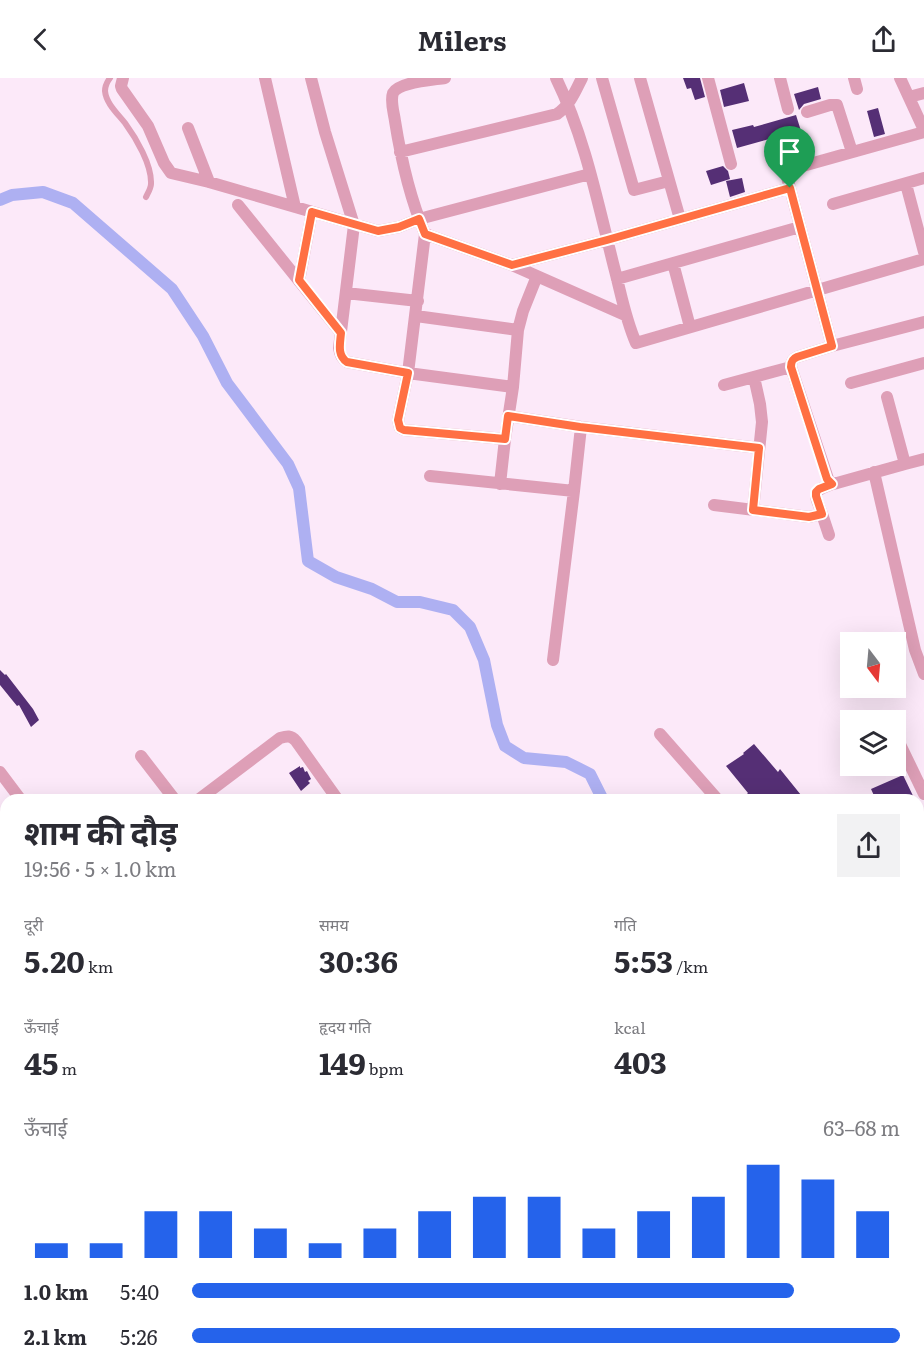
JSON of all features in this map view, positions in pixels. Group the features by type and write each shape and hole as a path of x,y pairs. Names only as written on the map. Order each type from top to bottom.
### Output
{"street":[{"path":"123,78 122,89 148,126 171,172 378,231 590,174"},
{"path":"265,78 295,207"},
{"path":"311,78 354,225 340,355 347,362 513,387"},
{"path":"446,78 407,84 393,93 392,101 400,152 425,234 408,373 398,420 400,428 404,430 505,439"},
{"path":"556,78 569,104 590,174 625,315 636,342 924,259"},
{"path":"400,152 557,114 569,104 582,78"},
{"path":"602,78 634,190 669,181"},
{"path":"640,78 680,219"},
{"path":"708,78 731,164"},
{"path":"780,78 788,109"},
{"path":"832,346 790,188 788,172 924,131 900,78"},
{"path":"909,97 924,93"},
{"path":"807,112 837,105 852,152"},
{"path":"188,128 209,182"},
{"path":"833,204 924,178"},
{"path":"906,184 924,252"},
{"path":"512,265 790,188"},
{"path":"238,205 341,333"},
{"path":"299,280 312,212"},
{"path":"617,279 800,227"},
{"path":"425,234 512,265 625,315"},
{"path":"673,262 690,327"},
{"path":"500,484 518,330 537,276"},
{"path":"346,293 418,301"},
{"path":"416,316 518,330"},
{"path":"832,484 827,479 791,367 793,359 832,346 924,322"},
{"path":"851,382 924,363"},
{"path":"724,385 791,367"},
{"path":"753,510 761,416 754,377"},
{"path":"887,397 905,464"},
{"path":"508,416 580,427 759,448"},
{"path":"553,660 580,427"},
{"path":"829,535 816,496 819,489 924,459"},
{"path":"874,472 924,674"},
{"path":"430,476 574,492"},
{"path":"714,505 809,517 822,514"},
{"path":"660,734 713,794"},
{"path":"206,794 280,738 287,736 296,741 334,794"},
{"path":"141,756 170,794"},
{"path":"906,757 924,794"},
{"path":"0,772 16,794"}],"lane":[{"path":"110,78 105,87 105,94 138,144 149,172 151,183 146,197"}],"building":[{"path":"683,78 700,78 705,97 695,100 691,88 687,89"},
{"path":"744,83 749,101 724,107 720,90"},
{"path":"818,87 821,99 804,104 799,110 794,94"},
{"path":"878,108 885,134 874,137 867,111"},
{"path":"796,115 806,147 778,155 773,138 737,148 732,130 753,125 754,127"},
{"path":"723,166 728,171 730,179 711,185 706,171"},
{"path":"742,178 745,192 730,197 726,181"},
{"path":"0,670 6,674 39,720 31,727 19,705 17,706 0,685"},
{"path":"754,744 778,772 780,769 800,794 747,794 726,766"},
{"path":"300,766 305,772 307,771 311,779 301,791 289,773"},
{"path":"903,776 912,794 873,794 871,789"}],"waterway":[{"path":"0,200 12,195 43,192 73,203 172,289 203,336 227,383 288,464 299,488 308,561 336,577 372,589 397,602 420,602 453,610 470,627 484,660 497,725 505,746 524,758 566,762 590,774 600,794"}],"route":[{"path":"790,188 832,346 797,357 791,363 827,479 832,484 816,492 822,514 816,516 753,510 759,448 580,427 508,416 505,439 404,430 400,428 398,420 408,373 347,362 343,359 339,348 341,333 299,280 312,212 378,231 390,230 419,219 425,234 512,265 790,188"}]}
